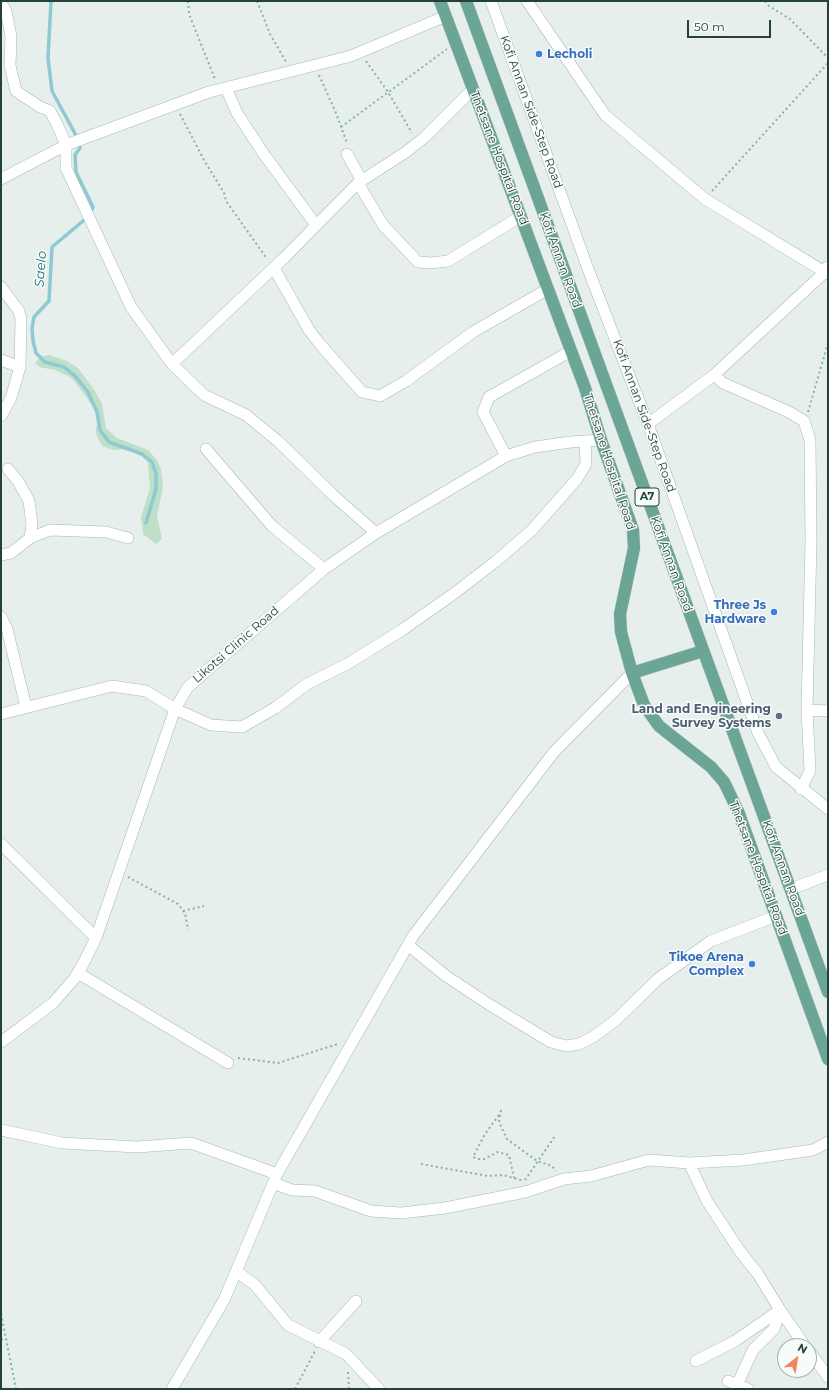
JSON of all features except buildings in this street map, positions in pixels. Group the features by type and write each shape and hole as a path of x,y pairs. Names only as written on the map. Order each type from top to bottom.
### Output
{"main road":[{"name":"Thetsane Hospital Road","path":"440,1 571,350 633,530 634,548 620,614 622,632 632,672 644,705 659,726 711,767 724,782 738,811 828,1059"},
{"name":"Kofi Annan Road","path":"466,1 828,992"},
{"path":"632,672 703,651"}],"street":[{"name":"Kofi Annan Side-Step Road","path":"491,1 588,269 648,424 758,733 776,767 801,789 828,808"},
{"path":"527,1 605,115 705,199 827,270 714,375 648,424"},
{"path":"1,2 6,11 11,36 10,66 16,91 40,107 50,111 57,124 66,146 66,168 131,307 172,364 204,395 246,415 279,442 333,495 376,533"},
{"path":"1,179 66,146 176,105 223,89 292,72 360,52 446,16"},
{"path":"223,89 237,114 263,153 316,225"},
{"path":"172,364 274,268 360,182 418,143 473,89"},
{"path":"347,154 360,182 384,225 418,262 432,263 448,261 521,216"},
{"path":"274,268 318,343 362,392 380,396 406,381 473,332 548,289"},
{"path":"1,287 19,310 20,319 20,368 11,398 1,416"},
{"path":"506,456 483,412 489,396 571,350"},
{"path":"1,360 20,368"},
{"path":"714,375 723,383 789,412 804,421 810,440 811,541 807,710 810,772 801,789"},
{"name":"Likotsi Clinic Road","path":"1,1042 53,1003 78,973 96,938 175,709 188,687 324,569 376,533 506,456 535,447 601,440"},
{"path":"1,714 112,686 146,691 175,709 211,725 242,727 275,708 307,684 349,663 402,630 471,581 532,530 577,479 586,464 585,441"},
{"path":"206,449 272,526 324,569"},
{"path":"8,469 18,481 28,501 32,525 30,538"},
{"path":"1,555 11,552 30,538 50,530 106,532 128,538"},
{"path":"1,617 7,629 26,707"},
{"path":"172,1389 224,1300 275,1178 408,944 554,752 632,672"},
{"path":"807,710 828,711"},
{"path":"1,844 96,938"},
{"path":"791,889 828,875"},
{"path":"408,944 446,976 490,1005 551,1042 566,1046 579,1044 593,1037 616,1020 658,980 711,941 776,916"},
{"path":"78,973 228,1063"},
{"path":"1,1130 62,1143 137,1147 192,1143 275,1178 292,1190 315,1191 371,1212 401,1213 445,1208 525,1192 564,1180 591,1176 649,1160 689,1163 773,1157 813,1150 828,1142"},
{"path":"689,1163 707,1201 739,1250 758,1274 799,1338"},
{"path":"236,1271 255,1285 288,1324 319,1342 346,1354 379,1389"},
{"path":"319,1342 356,1301"},
{"path":"696,1361 735,1341 780,1310"},
{"path":"748,1389 732,1383 753,1350 774,1329 780,1310"},
{"path":"817,1362 828,1377"}],"path":[{"path":"188,1 189,14 223,89"},
{"path":"257,1 270,34 292,72"},
{"path":"765,1 769,6 790,19 828,58"},
{"path":"341,127 439,54 456,44"},
{"path":"360,52 388,92 418,143"},
{"path":"705,199 828,63"},
{"path":"314,66 349,148 347,154"},
{"path":"176,105 204,160 224,192 226,201 274,268"},
{"path":"804,421 811,406 828,343"},
{"path":"118,872 178,904 183,911 188,930"},
{"path":"183,911 204,906"},
{"path":"228,1063 230,1057 278,1063 342,1043 351,1044"},
{"path":"501,1110 485,1134 473,1157 478,1160 484,1159 498,1152 509,1155 514,1178"},
{"path":"499,1115 499,1122 507,1139 538,1161 552,1166 564,1180"},
{"path":"524,1181 555,1136"},
{"path":"421,1164 488,1176 503,1175 524,1181 535,1188"},
{"path":"1,1314 16,1389"},
{"path":"1,1339 6,1340"},
{"path":"295,1389 319,1342"}],"green space":[{"path":"48,355 65,360 78,368 95,391 102,404 106,428 117,438 148,450 157,460 161,469 163,487 157,516 162,539 156,544 143,534 141,517 150,488 148,463 139,453 126,449 114,450 102,446 96,434 98,420 96,411 76,383 70,377 55,370 39,367 35,363 40,357"}],"waterway":[{"name":"Saelo","path":"51,1 48,58 52,91 79,141 80,148 75,155 76,172 93,207 89,216 52,247 49,301 34,317 32,328 33,341 36,353 45,362 64,367 75,376 88,392 97,412 100,430 109,442 142,454 152,462 156,474 156,489 146,523"}],"place":[{"name":"Lecholi","path":"539,54"},
{"name":"Three Js Hardware","path":"774,612"},
{"name":"Land and Engineering Survey Systems","path":"779,716"},
{"name":"Tikoe Arena Complex","path":"752,964"}]}
